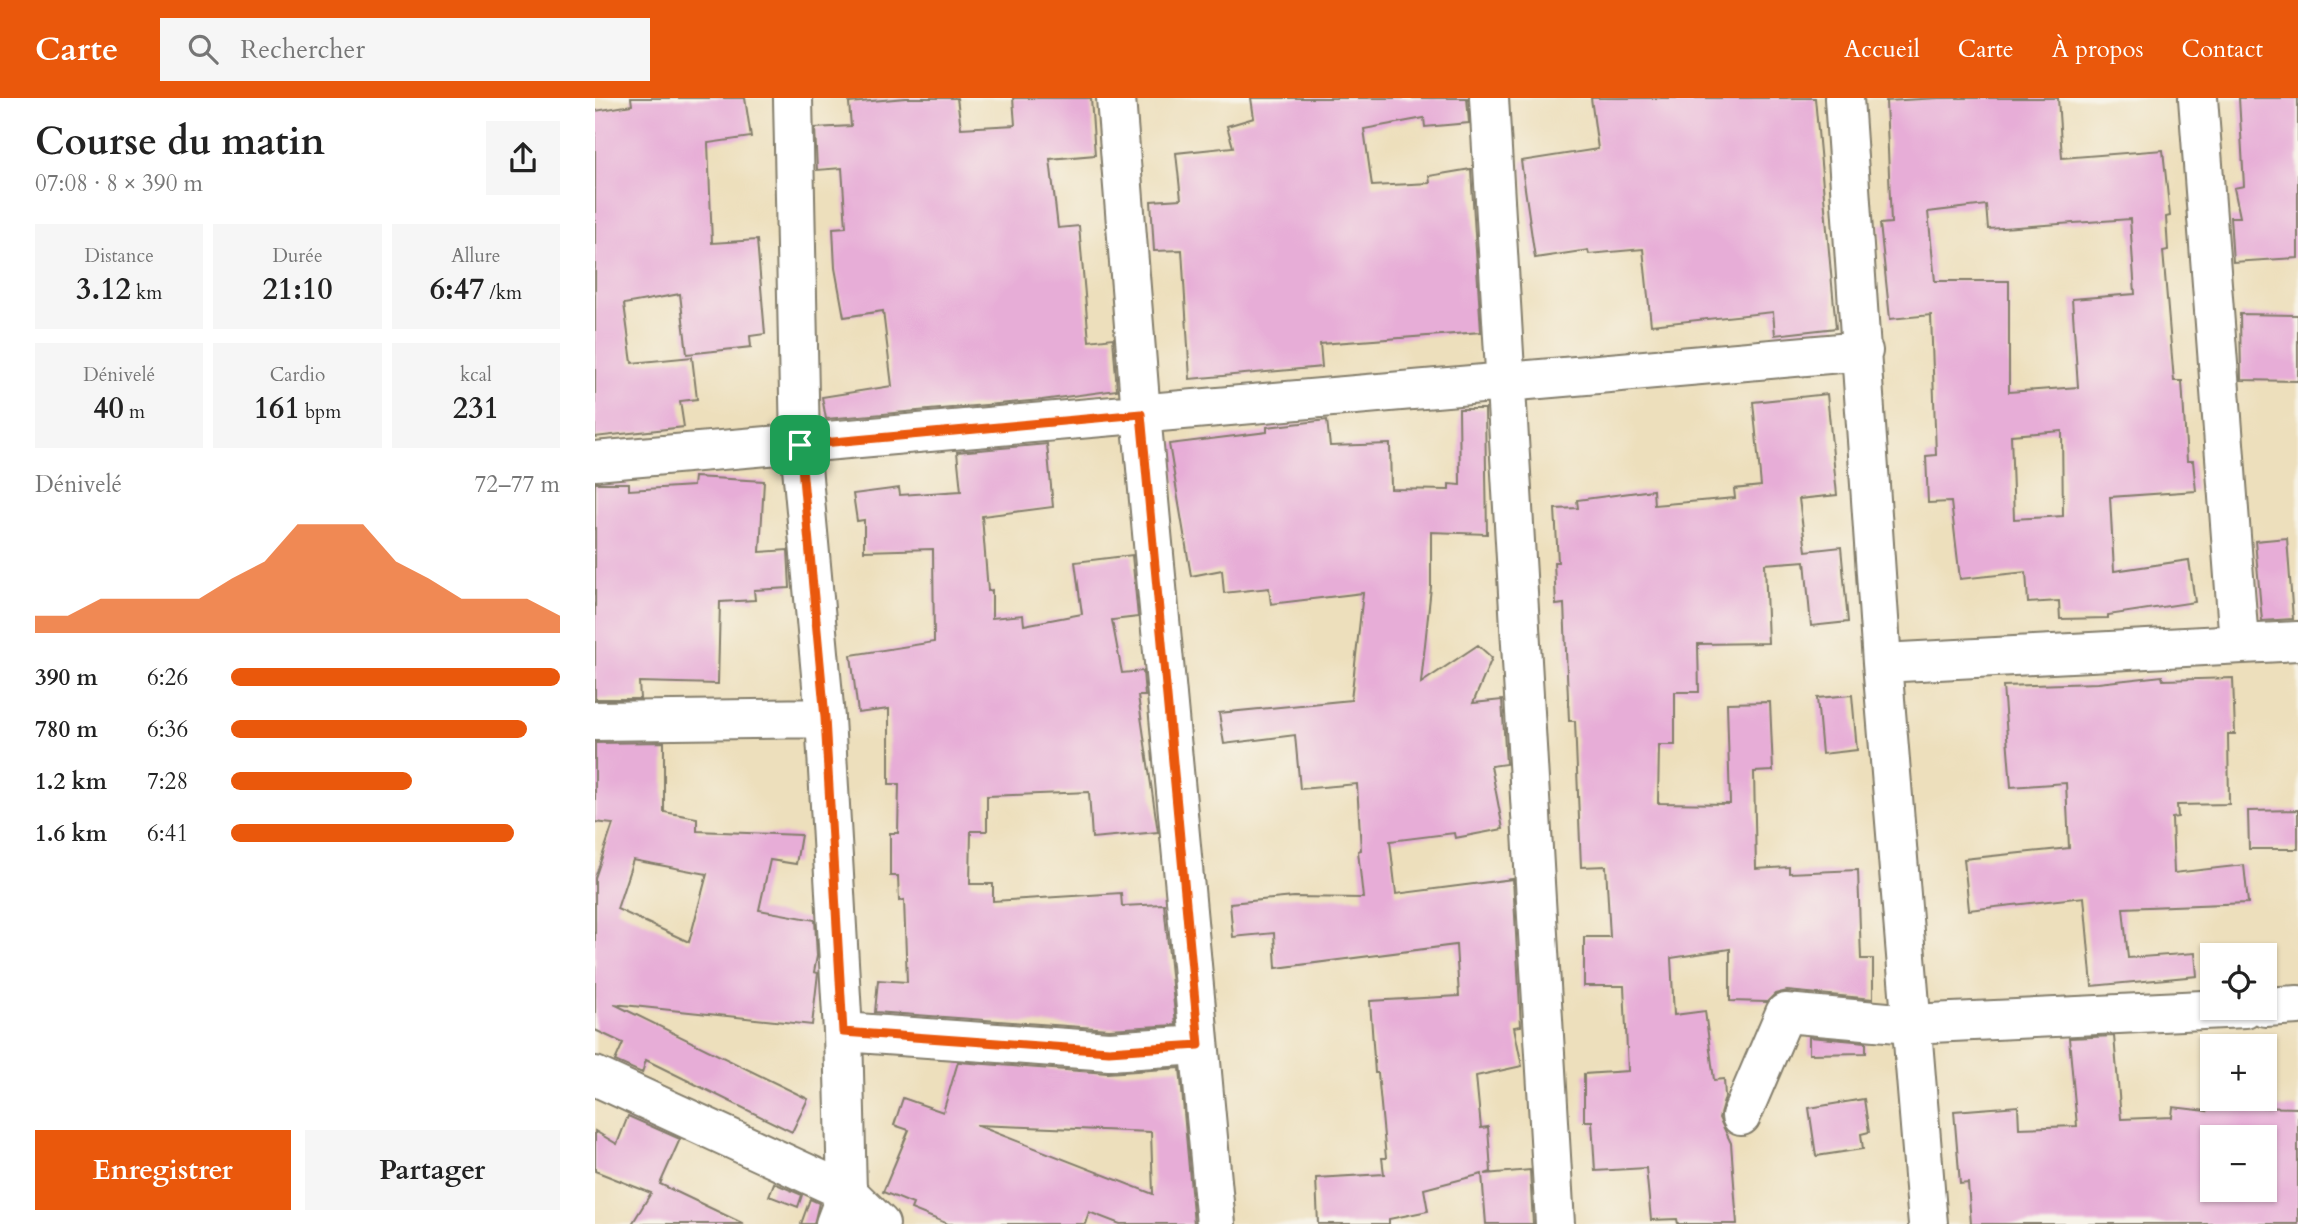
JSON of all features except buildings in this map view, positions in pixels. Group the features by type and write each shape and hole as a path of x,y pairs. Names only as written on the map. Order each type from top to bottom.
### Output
{"street":[{"path":"793,98 800,445 825,718 843,1032 841,1208"},
{"path":"1116,98 1141,414 1216,1224"},
{"path":"1489,98 1555,1224"},
{"path":"1844,98 1882,663 1928,1224"},
{"path":"2198,98 2239,643"},
{"path":"595,461 1863,351"},
{"path":"1882,663 2298,641"},
{"path":"595,721 825,718"},
{"path":"2277,1006 2298,1005"},
{"path":"1741,1116 1785,1013 1910,1024 2200,1010"},
{"path":"843,1032 1109,1051 1199,1045"},
{"path":"595,1076 841,1208 880,1224"}],"route":[{"path":"1141,414 1199,1045 1109,1051 843,1032 825,718 800,445 1141,414"}]}
